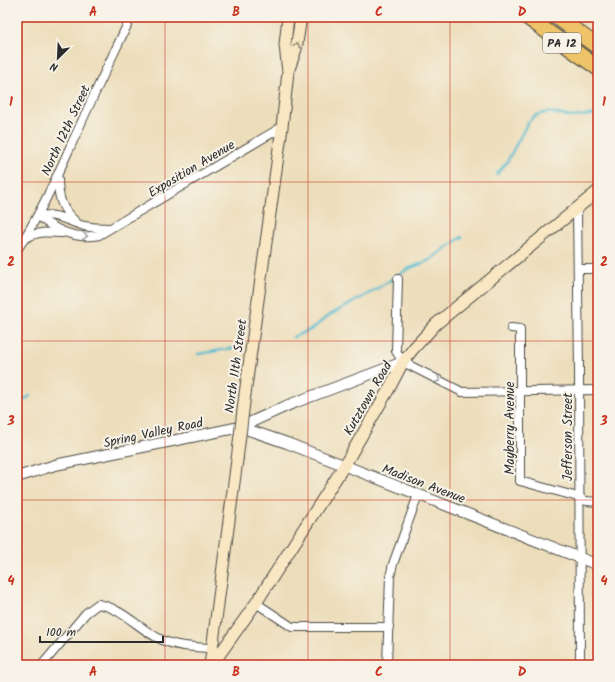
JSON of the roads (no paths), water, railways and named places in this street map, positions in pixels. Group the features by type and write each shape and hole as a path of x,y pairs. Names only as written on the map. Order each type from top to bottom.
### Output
{"highway":[{"name":"PA 12","path":"527,17 598,68"},
{"name":"PA 12","path":"557,17 598,47"}],"main road":[{"name":"North 11th Street","path":"211,665 245,394 282,127 288,72 285,45 288,17"},
{"name":"North 11th Street","path":"288,72 296,49 301,17"},
{"name":"Kutztown Road","path":"211,665 256,603 344,466 413,349 436,324 598,192"}],"street":[{"name":"North 12th Street","path":"19,247 38,216 58,175 77,131 131,17"},
{"name":"Exposition Avenue","path":"38,216 47,223 67,234 94,236 111,228 282,127"},
{"path":"58,175 57,188 62,204 70,217 83,226"},
{"name":"Jefferson Street","path":"577,209 580,665"},
{"path":"38,216 49,214 62,217 83,226 111,228"},
{"path":"19,247 26,238 38,233 67,234"},
{"path":"578,269 598,269"},
{"path":"398,279 396,351 404,362 462,392 598,390"},
{"name":"Mayberry Avenue","path":"511,328 520,329 520,481 578,497 586,501 598,502"},
{"name":"Spring Valley Road","path":"17,477 55,465 240,427 291,404 404,362"},
{"name":"Madison Avenue","path":"240,427 286,443 598,565"},
{"path":"387,665 391,570 418,495"},
{"path":"256,603 292,627 389,627"},
{"path":"42,665 86,613 98,604 113,609 166,642 180,646 212,648"}],"waterway":[{"path":"497,174 507,162 527,124 534,116 548,112 572,117 598,114"},
{"path":"293,337 312,329 328,316 370,293 408,269 430,260 462,237"},
{"path":"198,354 234,348"},
{"path":"17,405 30,396"}]}
